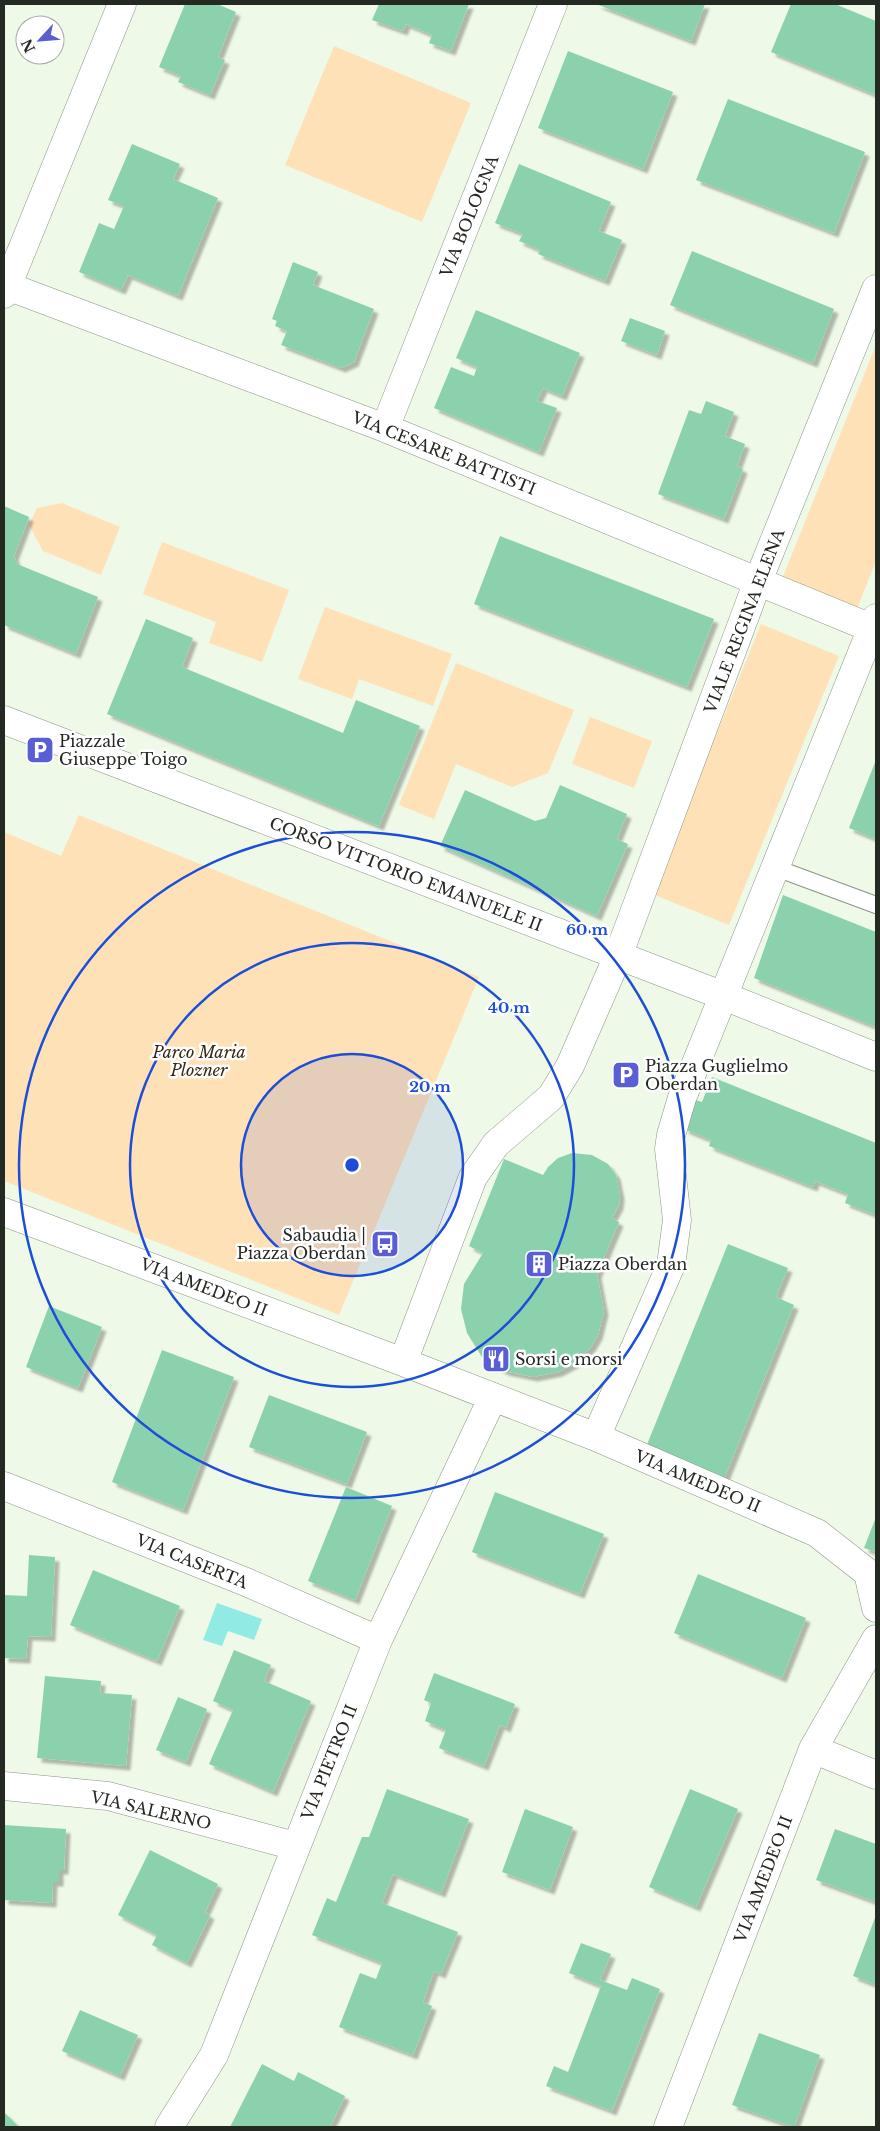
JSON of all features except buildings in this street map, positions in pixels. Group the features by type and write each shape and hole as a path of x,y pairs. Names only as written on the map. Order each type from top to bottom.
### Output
{"street":[{"path":"5,290 122,4"},
{"name":"VIA BOLOGNA","path":"386,428 553,4"},
{"name":"VIALE REGINA ELENA","path":"618,956 758,581 876,289"},
{"name":"VIA CESARE BATTISTI","path":"5,290 386,428 758,581 875,626"},
{"path":"618,956 561,1082 536,1112 496,1144 473,1177 404,1362 596,1437 671,1265 677,1220 670,1163 671,1135 682,1098 875,626"},
{"name":"CORSO VITTORIO EMANUELE II","path":"4,720 724,996 876,1058"},
{"name":"VIA AMEDEO II","path":"4,1212 404,1362"},
{"name":"VIA PIETRO II","path":"169,2127 214,2055 378,1640 493,1397"},
{"name":"VIA AMEDEO II","path":"596,1437 818,1533 868,1573 876,1608"},
{"name":"VIA CASERTA","path":"4,1486 246,1582 378,1640"},
{"name":"VIA AMEDEO II","path":"668,2127 813,1750 876,1638"},
{"path":"813,1750 876,1775"},
{"name":"VIA SALERNO","path":"4,1786 108,1796 295,1846"}],"lane":[{"path":"776,868 876,905"}],"green space":[{"path":"334,46 471,103 422,222 285,165"},
{"path":"876,345 876,561 857,609 782,579"},
{"path":"62,503 120,527 101,575 43,551 29,525 37,508"},
{"path":"162,542 289,590 262,662 209,643 216,622 143,594"},
{"path":"325,607 452,654 433,706 359,679 352,699 298,679"},
{"path":"761,624 839,656 729,925 652,894"},
{"path":"456,663 574,710 548,773 512,787 456,764 434,819 399,805"},
{"path":"590,717 652,741 634,788 572,764"},
{"name":"Parco Maria Plozner","path":"79,815 479,977 339,1315 4,1181 4,832 61,856"}],"water":[{"path":"217,1603 262,1619 254,1640 228,1631 222,1646 203,1640"}],"place":[{"name":"Piazzale Giuseppe Toigo","path":"40,750"},
{"name":"Piazza Guglielmo Oberdan","path":"626,1075"},
{"name":"Sabaudia | Piazza Oberdan","path":"385,1244"},
{"name":"Piazza Oberdan","path":"539,1264"},
{"name":"Sorsi e morsi","path":"496,1359"}]}
